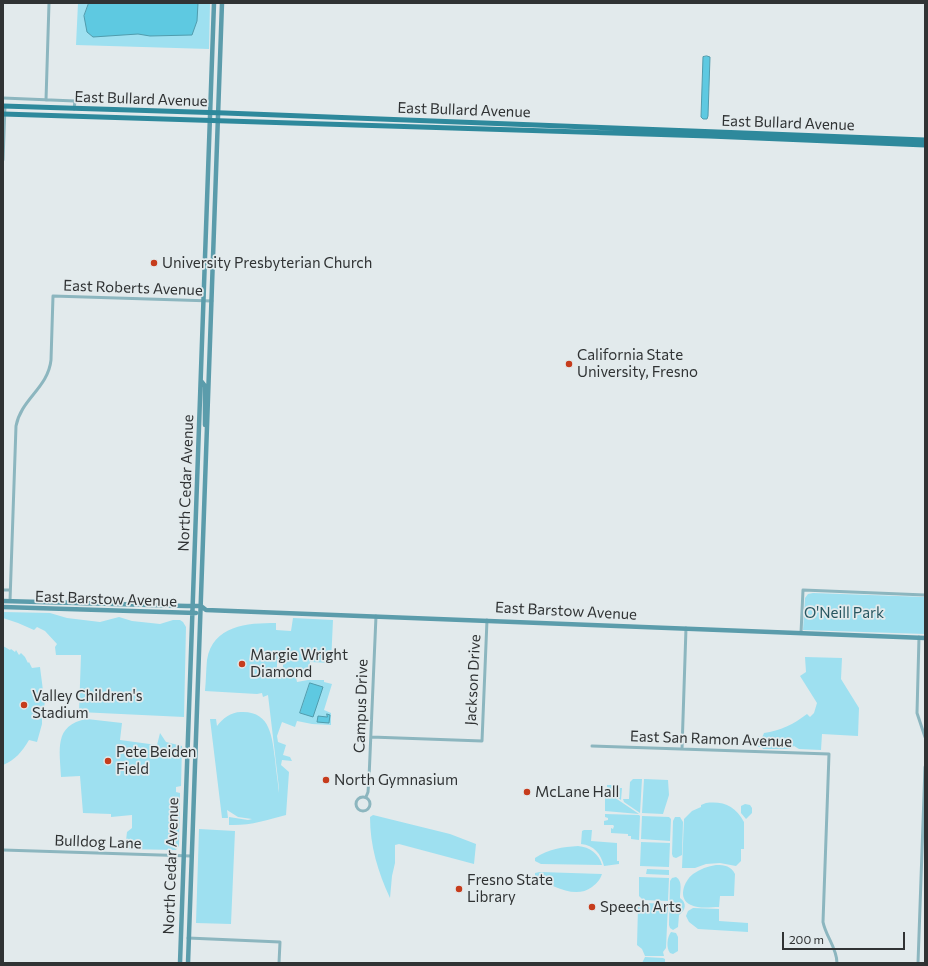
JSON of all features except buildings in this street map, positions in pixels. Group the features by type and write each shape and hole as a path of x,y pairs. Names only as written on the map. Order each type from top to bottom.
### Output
{"main road":[{"name":"North Cedar Avenue","path":"180,963 205,301 214,3"},
{"name":"North Cedar Avenue","path":"188,963 222,3"},
{"name":"East Bullard Avenue","path":"4,106 925,140"},
{"name":"East Bullard Avenue","path":"4,114 709,136 925,145"},
{"path":"202,381 205,386 204,419 207,439"},
{"name":"East Barstow Avenue","path":"3,601 200,606"},
{"path":"200,606 206,610"},
{"name":"East Barstow Avenue","path":"3,608 193,613 200,613 206,610 925,638"}],"street":[{"path":"46,100 49,3"},
{"path":"3,98 75,101 74,109"},
{"path":"3,160 4,106"},
{"name":"East Roberts Avenue","path":"10,590 17,419 23,407 43,383 50,369 54,296 212,301"},
{"path":"3,590 10,590 10,608"},
{"path":"801,633 803,590 925,595"},
{"name":"Campus Drive","path":"366,797 368,792 376,616"},
{"name":"Jackson Drive","path":"371,737 482,741 487,620"},
{"path":"682,749 686,628"},
{"path":"919,637 916,713 925,737"},
{"name":"East San Ramon Avenue","path":"592,746 829,754 823,922 825,932 836,952 837,963"},
{"path":"918,963 925,767"},
{"name":"Campus Drive","path":"360,797 366,797 370,801 369,808 364,811 359,810 356,805 356,800 360,797"},
{"name":"Bulldog Lane","path":"3,850 192,856"},
{"path":"920,892 925,892"},
{"path":"188,938 280,942 279,963"}],"green space":[{"path":"78,3 210,3 209,49 76,45"},
{"name":"O'Neill Park","path":"808,594 925,597 925,634 803,630 805,598"},
{"path":"3,612 50,613 67,618 100,622 119,617 132,621 160,624 173,620 180,620 186,627 184,717 79,712 81,655 56,655 55,647 57,644 45,631 37,627 34,630 3,618"},
{"path":"293,618 333,620 331,663 310,662 309,670 295,673 297,682 324,680 324,682 332,684 324,710 331,713 331,725 312,724 297,721 295,727 282,722 277,736 278,742 286,745 283,755 290,757 292,761 282,760 281,765 289,772 286,815 251,824 229,825 229,817 248,820 252,819 238,817 227,810 228,818 222,818 210,719 216,719 217,726 228,716 243,712 252,713 265,721 273,743 279,793 279,788 268,695 263,697 262,693 205,691 207,660 210,648 216,639 224,633 243,625 276,623 276,630 291,631","holes":["277,659 284,659 281,679 277,678"]},
{"name":"Valley Children's Stadium","path":"3,646 15,652 16,650 19,655 21,653 32,668 40,667 43,695 45,696 44,713 42,714 42,724 37,742 29,740 18,755 3,765"},
{"path":"805,657 842,658 841,679 859,708 858,736 822,734 821,750 799,749 794,746 789,749 763,749 762,747 758,747 764,733 781,729 807,714 810,717 814,713 817,703 800,676 806,672"},
{"name":"Pete Beiden Field","path":"87,719 122,723 120,740 157,745 160,733 166,742 182,746 181,786 176,787 176,792 180,793 179,846 176,850 125,849 127,832 132,828 132,815 111,817 111,814 83,813 80,776 61,777 60,748 61,740 68,727 76,722"},
{"path":"633,779 642,779 640,813 624,802 623,799 629,799 630,782"},
{"path":"644,779 668,780 669,795 663,814 642,813"},
{"path":"607,785 619,785 620,788 622,788 621,800 607,790"},
{"path":"603,791 639,814 605,811 605,797"},
{"path":"706,803 724,804 733,808 744,822 744,849 741,849 741,861 736,866 720,863 706,864 695,868 682,868 684,819 692,811"},
{"path":"745,804 750,805 752,808 752,813 746,819 741,813 741,806"},
{"path":"605,814 639,815 639,840 631,839 631,836 628,836 628,834 611,833 611,828 613,829 614,826 604,825 604,821 608,820 608,818 605,817"},
{"path":"373,815 450,834 476,844 474,864 399,844 395,845 395,863 390,898 378,869 373,849 370,817"},
{"path":"642,816 669,817 671,819 670,841 641,839"},
{"path":"675,817 680,817 683,822 682,855 676,858 673,857 672,854 673,821"},
{"path":"199,829 235,831 231,924 196,923"},
{"path":"592,830 591,841 617,843 617,861 619,861 619,864 604,866 599,854 593,848 581,844 582,831"},
{"path":"641,842 670,843 669,867 640,866"},
{"path":"578,846 586,848 596,854 602,865 541,864 535,861 535,858 550,851"},
{"path":"716,865 727,866 732,869 735,874 734,896 720,896 719,907 705,908 691,905 684,899 683,894 687,881 693,874 701,869"},
{"path":"647,869 669,870 669,875 646,874"},
{"path":"535,873 602,874 592,887 585,891 571,892 548,884 535,877"},
{"path":"639,877 669,878 668,901 643,900 639,896"},
{"path":"676,877 680,881 680,898 684,902 685,906 679,915 678,927 673,930 669,925 670,881 672,878"},
{"path":"646,903 668,904 666,948 663,952 664,956 645,956 642,949 637,945 638,907"},
{"path":"693,908 719,909 719,921 748,923 748,932 698,929 689,922 686,916 688,911"},
{"path":"671,932 676,933 678,937 678,951 673,954 670,953 668,945"},
{"path":"645,957 663,958 665,959 665,963 642,963"}],"shaded area":[{"path":"89,3 198,3 197,21 192,35 150,36 138,34 93,37 87,32 84,16"},
{"path":"703,57 710,57 708,116 707,119 703,119 701,117"},
{"path":"310,683 323,687 313,717 300,713"},
{"path":"327,714 330,715 329,723 317,722 318,716 327,717"}],"place":[{"name":"University Presbyterian Church","path":"154,263"},
{"name":"California State University, Fresno","path":"569,364"},
{"name":"Margie Wright Diamond","path":"242,664"},
{"name":"Valley Children's Stadium","path":"24,705"},
{"name":"Pete Beiden Field","path":"108,761"},
{"name":"North Gymnasium","path":"326,780"},
{"name":"McLane Hall","path":"527,792"},
{"name":"Fresno State Library","path":"459,889"},
{"name":"Speech Arts","path":"592,907"}]}
